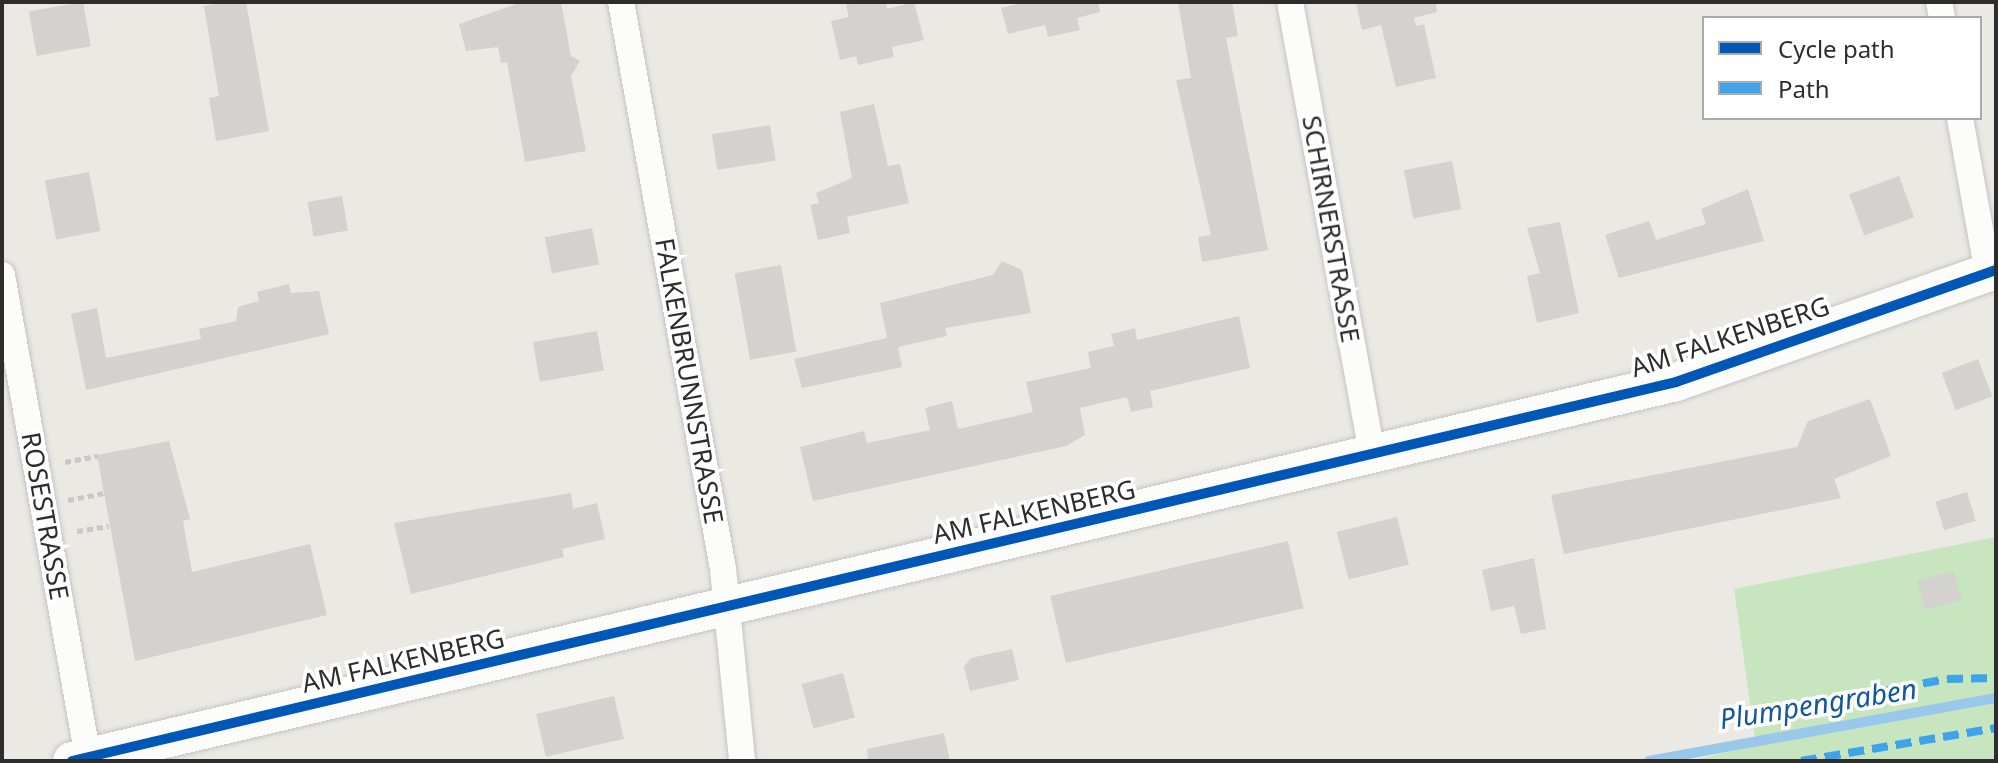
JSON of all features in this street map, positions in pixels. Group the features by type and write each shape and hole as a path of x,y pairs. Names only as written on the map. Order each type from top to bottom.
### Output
{"street":[{"name":"FALKENBRUNNSTRASSE","path":"621,2 729,607 742,761"},
{"name":"SCHIRNERSTRASSE","path":"1290,2 1372,455"},
{"path":"1960,120 1992,272"},
{"name":"AM FALKENBERG","path":"80,759 1676,382 1992,272"},
{"name":"ROSESTRASSE","path":"2,275 80,759"}],"green space":[{"path":"1996,537 1996,761 1691,761 1756,745 1734,589"}],"building":[{"path":"83,2 91,46 37,56 29,12"},
{"path":"246,2 269,131 216,141 209,98 219,96 204,6"},
{"path":"522,2 561,2 571,56 580,61 571,76 586,151 525,162 507,62 501,63 498,47 466,51 459,24"},
{"path":"886,2 887,9 914,2 924,40 892,47 894,57 858,65 856,56 840,60 831,21 849,17 846,5"},
{"path":"1026,2 1098,2 1100,12 1077,18 1080,30 1048,37 1045,25 1008,34 1001,8"},
{"path":"1178,2 1232,2 1238,36 1226,38 1268,250 1202,262 1198,237 1211,235 1176,80 1191,78"},
{"path":"1356,2 1436,2 1437,12 1414,18 1416,26 1424,24 1436,78 1396,87 1381,25 1362,30"},
{"path":"874,104 888,166 900,164 909,203 847,217 850,233 818,240 810,205 819,203 816,193 852,178 840,112"},
{"path":"770,125 776,161 717,170 712,134"},
{"path":"1452,161 1461,209 1413,218 1404,170"},
{"path":"89,172 100,231 56,239 45,181"},
{"path":"1899,176 1914,217 1864,235 1849,194"},
{"path":"1748,189 1764,241 1619,278 1605,235 1649,221 1656,240 1706,224 1701,209"},
{"path":"342,196 348,230 314,237 308,202"},
{"path":"1560,222 1579,313 1537,323 1527,276 1540,273 1527,228"},
{"path":"592,228 599,264 552,273 545,237"},
{"path":"1002,261 1022,270 1031,313 945,328 947,336 898,347 902,367 802,388 794,359 887,338 880,303 993,275"},
{"path":"781,265 796,352 750,360 735,273"},
{"path":"289,284 291,293 319,291 329,334 86,390 71,314 97,308 106,358 201,339 199,329 236,321 238,307 259,301 257,292"},
{"path":"1239,316 1250,368 1150,391 1153,407 1131,412 1127,397 1080,408 1085,435 1066,446 813,501 800,447 864,431 867,443 930,430 925,408 952,401 958,429 1033,412 1026,382 1091,368 1088,352 1114,346 1111,334 1135,328 1137,340"},
{"path":"597,331 604,370 540,382 533,342"},
{"path":"1978,359 1992,396 1956,410 1942,373"},
{"path":"1870,399 1891,456 1834,479 1841,498 1564,554 1551,495 1797,447 1808,421"},
{"path":"169,441 190,519 183,521 192,572 310,544 327,615 135,661 97,455"},
{"path":"1967,492 1976,521 1944,530 1935,502"},
{"path":"571,493 573,509 597,503 605,539 562,549 564,557 411,594 394,523"},
{"path":"1397,517 1409,565 1349,580 1337,532"},
{"path":"1288,541 1304,608 1066,663 1050,596"},
{"path":"1534,558 1546,629 1521,634 1514,606 1491,611 1482,570"},
{"path":"1954,571 1962,600 1925,610 1917,581"},
{"path":"1012,649 1019,680 970,691 964,667 971,658"},
{"path":"843,673 855,717 813,729 801,684"},
{"path":"614,696 624,739 546,757 536,714"},
{"path":"944,733 950,761 868,761 867,749"}],"waterway":[{"name":"Plumpengraben","path":"1649,761 1996,698"}],"marked path":[{"path":"1758,715 1947,679 1996,678"},
{"path":"1801,761 1996,728"}],"cycle path":[{"path":"72,761 1676,382 1996,270"}]}
